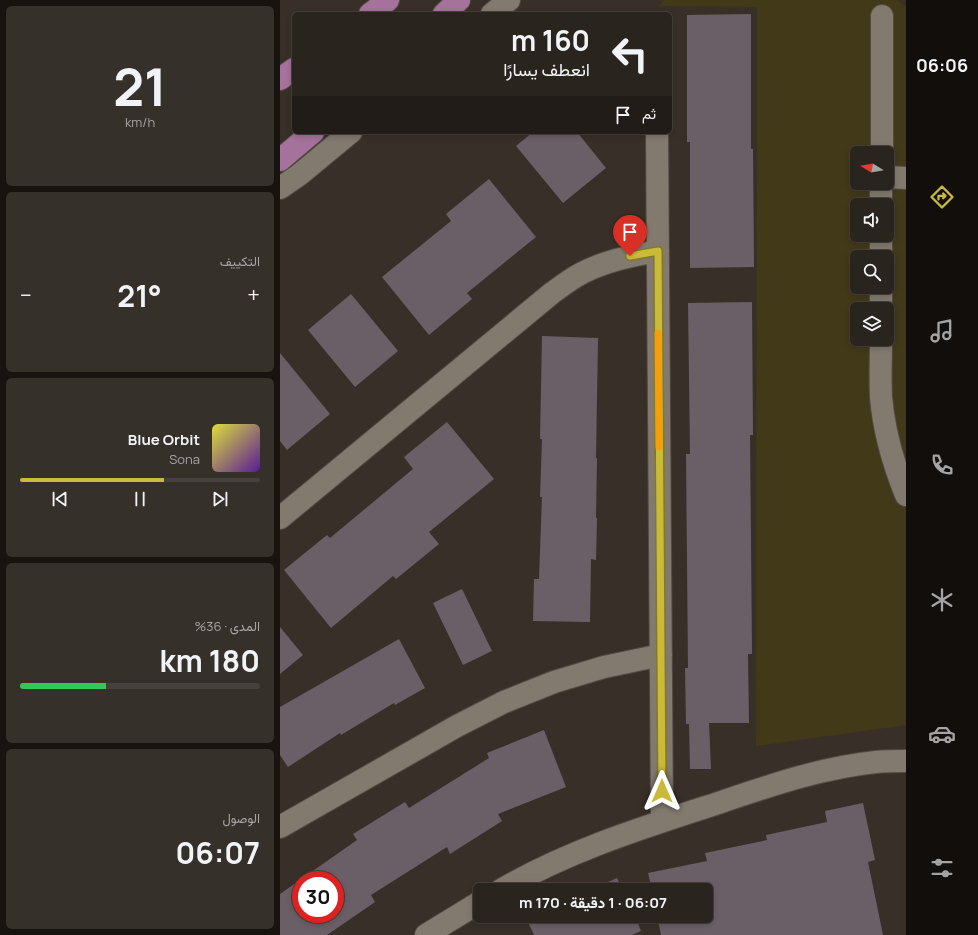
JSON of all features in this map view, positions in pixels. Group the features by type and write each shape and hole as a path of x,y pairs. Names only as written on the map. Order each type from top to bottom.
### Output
{"main road":[{"path":"373,12 388,0"},
{"path":"446,12 459,0"},
{"path":"280,79 292,70"},
{"path":"280,160 310,134"}],"street":[{"path":"494,12 509,0"},
{"path":"882,16 882,146"},
{"path":"280,188 299,175 349,134"},
{"path":"657,134 662,821"},
{"path":"894,177 906,178"},
{"path":"280,518 552,294 576,277 602,264 630,256 658,251"},
{"path":"882,346 881,396 888,447 896,472 906,495"},
{"path":"280,827 457,726 504,702 554,682 604,667 661,655"},
{"path":"515,883 559,860 588,848 662,821 770,786 819,772 876,762 906,761"},
{"path":"426,935 473,906"}],"sand":[{"path":"665,0 897,0 906,7 906,725 756,746 757,7 659,6"}],"building":[{"path":"751,14 751,149 753,149 754,267 690,268 690,142 687,142 687,15"},
{"path":"531,134 579,134 606,168 563,203 516,146"},
{"path":"489,179 536,237 467,293 472,299 429,335 382,277 451,221 446,214"},
{"path":"351,294 398,351 355,387 308,330"},
{"path":"752,302 753,435 750,435 752,654 748,654 749,723 709,723 711,769 690,769 689,724 686,724 685,668 688,668 686,454 690,454 688,303"},
{"path":"542,336 598,338 596,560 591,559 590,622 533,621 534,579 539,579 542,497 540,497 542,439 540,439"},
{"path":"280,353 330,414 287,450 280,441"},
{"path":"447,422 494,479 429,532 439,544 396,579 393,576 331,628 284,570 327,535 330,538 413,469 404,457"},
{"path":"462,589 492,651 463,665 433,603"},
{"path":"280,627 303,655 280,674"},
{"path":"399,639 425,688 395,705 394,703 341,735 340,733 288,767 280,755 280,707"},
{"path":"544,730 566,787 498,814 502,821 450,854 447,847 371,895 375,902 327,935 280,935 280,894 292,886 292,923 344,923 344,871 313,871 357,840 353,834 405,802 409,808 489,758 487,753"},
{"path":"863,803 875,860 868,862 883,935 661,935 658,923 713,923 713,883 650,883 648,873 707,861 705,853 767,840 766,835 827,822 825,811"},
{"path":"617,878 620,883 606,883"},
{"path":"528,923 638,923 641,931 632,935 534,935"}],"slow traffic":[{"path":"658,333 659,447"}],"route":[{"path":"630,256 658,251 662,791"}]}
